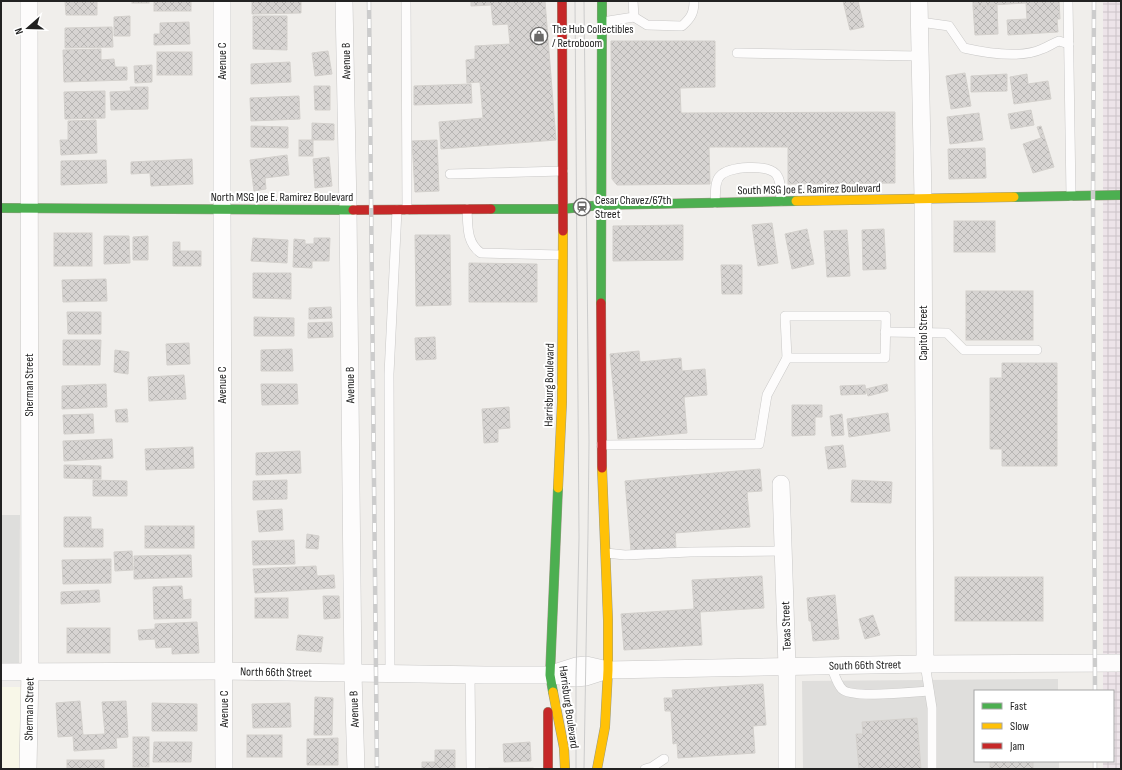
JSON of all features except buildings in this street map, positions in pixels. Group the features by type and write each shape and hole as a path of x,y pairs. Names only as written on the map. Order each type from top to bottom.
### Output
{"main road":[{"name":"Harrisburg Boulevard","path":"562,1 562,402 550,675 564,748 565,769"},
{"path":"597,769 604,727 608,670 608,620 602,445 602,1"},
{"name":"South MSG Joe E. Ramirez Boulevard","path":"563,209 601,205 1121,195"},
{"name":"North MSG Joe E. Ramirez Boulevard","path":"1,208 348,210 563,209"},
{"path":"548,769 547,736 550,675"},
{"path":"604,727 609,750"}],"street":[{"name":"Sherman Street","path":"28,769 30,671 29,1"},
{"name":"Avenue C","path":"222,1 224,769"},
{"name":"Avenue B","path":"344,1 348,210 353,674 356,769"},
{"name":"Capitol Street","path":"919,1 923,198 925,664"},
{"name":"Texas Street","path":"781,484 787,667 787,769"},
{"name":"South 66th Street","path":"550,675 586,678 608,670 925,664 1121,663"},
{"name":"North 66th Street","path":"1,672 224,671 353,674 550,675"}],"lane":[{"path":"406,1 407,210"},
{"path":"633,1 634,17"},
{"path":"602,22 634,17 647,25 682,26 690,18 694,7 694,1"},
{"path":"1068,1 1071,196"},
{"path":"920,22 949,26 964,48 984,52 1021,54 1041,50 1059,40 1069,44"},
{"path":"737,53 920,56"},
{"path":"715,203 717,181 720,175 732,168 765,168 772,171 777,175 780,182 781,201"},
{"path":"450,174 563,171"},
{"path":"467,209 468,232 471,242 481,253 562,255"},
{"path":"390,673 389,374 396,210"},
{"path":"602,445 759,444 767,395 787,358 785,316 886,316 885,358 787,358"},
{"path":"885,332 946,333 964,350 1037,350"},
{"path":"606,553 625,555 690,552 783,551"},
{"path":"925,664 932,708 932,769"},
{"path":"831,666 841,688 848,693 872,694 929,691"},
{"path":"470,675 470,769"},
{"path":"645,769 652,767 664,759"}],"shaded area":[{"path":"1103,1 1121,1 1121,769 1103,769 1103,762 1114,762 1114,690 1103,690"},
{"path":"1,515 20,515 19,667 1,666"},
{"path":"1058,679 1058,690 974,690 974,762 1059,762 1059,769 803,769 802,681"},
{"path":"1,687 21,687 19,769 1,769"}],"tram line":[{"path":"575,1 579,538 576,769"},
{"path":"584,1 589,442 584,769"}],"railway":[{"path":"369,1 377,769"},
{"path":"1094,1 1093,196 1095,690"},
{"path":"1095,762 1095,769"}],"traffic: fast":[{"path":"601,303 602,1"},
{"path":"1014,197 1121,195"},
{"path":"491,209 563,209 601,205 796,201"},
{"path":"1,208 353,210"},
{"path":"553,692 550,675 558,488"}],"traffic: slow":[{"path":"796,201 1014,197"},
{"path":"558,488 562,402 563,231"},
{"path":"597,769 605,727 608,670 608,620 602,468"},
{"path":"553,692 564,748 565,769"}],"traffic: jam":[{"path":"562,1 563,231"},
{"path":"353,210 491,209"},
{"path":"601,303 602,468"},
{"path":"548,712 548,769"}],"place":[{"name":"The Hub Collectibles / Retroboom","path":"539,36"},
{"name":"Cesar Chavez/67th Street","path":"582,207"}]}
